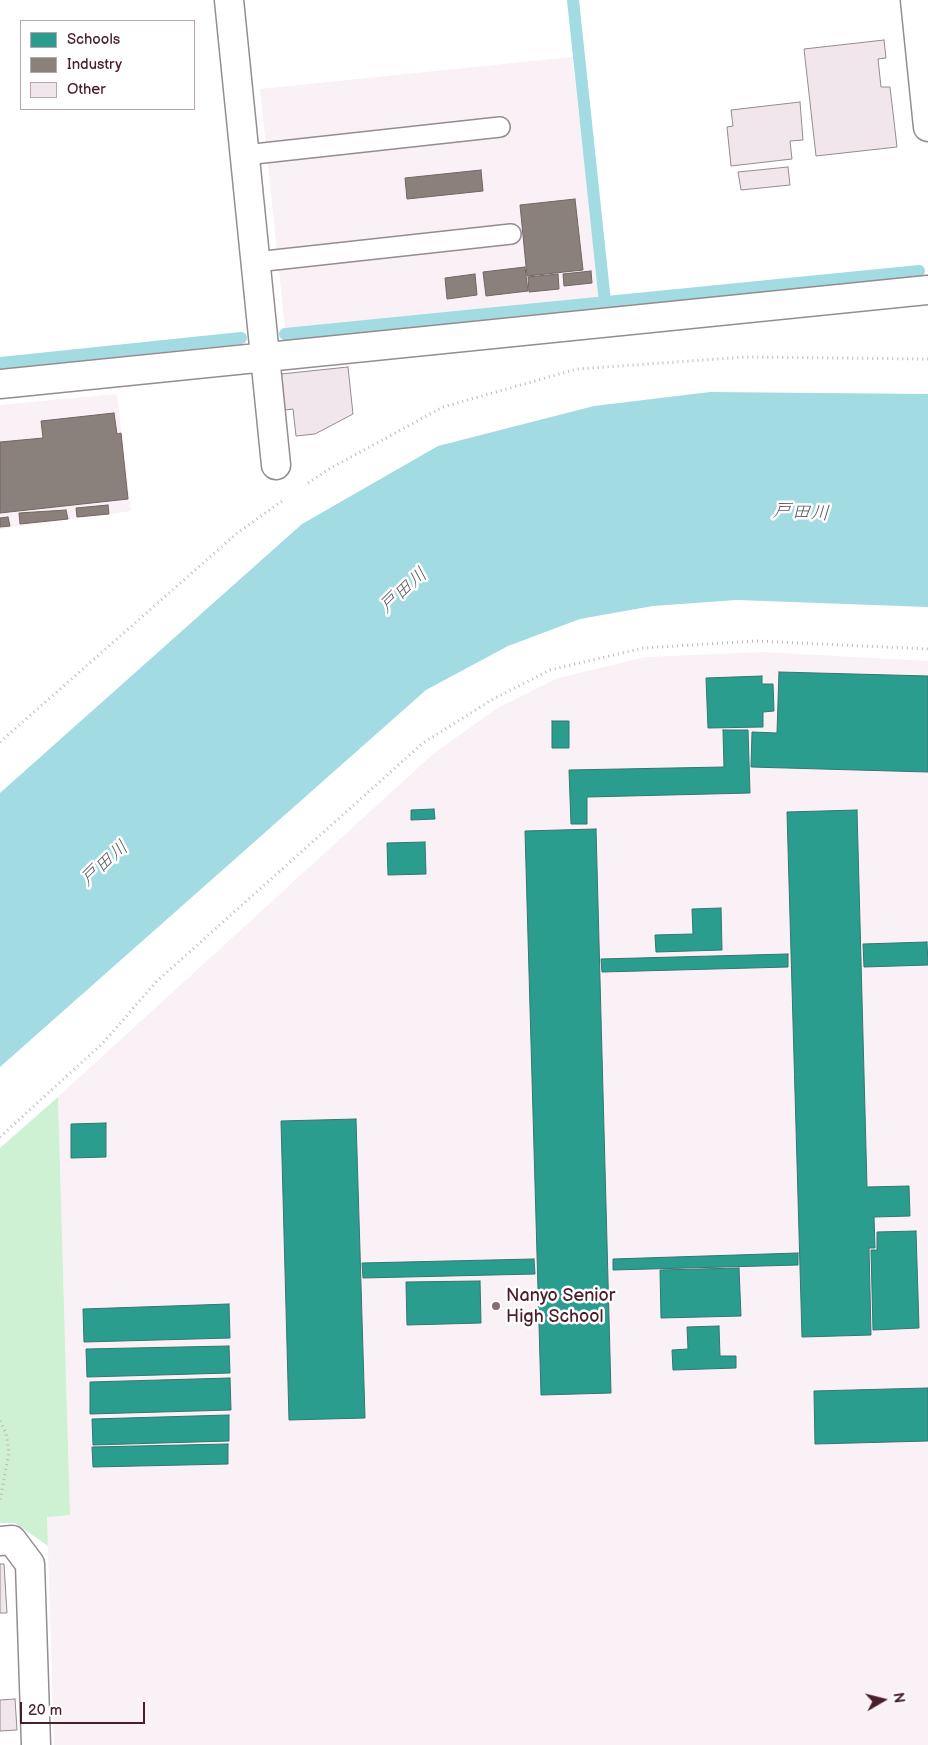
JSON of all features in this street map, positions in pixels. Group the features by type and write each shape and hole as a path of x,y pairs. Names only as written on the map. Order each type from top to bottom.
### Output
{"street":[{"path":"229,0 276,465"},
{"path":"915,0 928,126"},
{"path":"0,384 928,290"},
{"path":"0,1541 12,1540 30,1564 36,1745"}],"lane":[{"path":"245,155 500,126"},
{"path":"256,262 512,234"}],"path":[{"path":"306,485 329,469 443,407 577,370 746,357 928,359"},
{"path":"0,742 236,534 290,496"},
{"path":"0,1137 104,1043 156,982 416,750 493,700 550,670 643,648 756,641 928,649"},
{"path":"0,1421 6,1433 9,1452 0,1502"}],"shaded area":[{"path":"572,57 601,298 285,328 260,89"},
{"path":"117,394 131,511 0,529 0,405"},
{"name":"Nanyo Senior High School","path":"763,652 928,661 928,1745 54,1745 47,1516 70,1515 58,1097 433,754 496,709 558,678 646,657"}],"green space":[{"path":"58,1097 70,1515 47,1517 48,1546 15,1523 0,1523 0,1148"}],"water":[{"name":"戸田川","path":"710,392 928,394 928,607 737,600 653,606 580,619 508,646 426,690 0,1067 0,793 302,524 438,446 594,406"}],"building: Schools":[{"path":"779,672 928,676 928,772 751,767 752,732 777,733"},
{"path":"762,676 762,684 773,684 774,711 763,712 763,727 708,728 706,678"},
{"path":"552,721 569,721 569,748 552,748"},
{"path":"723,730 748,730 750,793 587,797 587,824 571,824 569,770 724,767"},
{"path":"434,809 435,819 411,820 411,810"},
{"path":"857,810 867,1187 909,1186 910,1216 874,1217 875,1248 869,1248 871,1335 802,1337 787,812"},
{"path":"596,829 611,1393 541,1395 525,831"},
{"path":"425,842 426,874 388,875 387,843"},
{"path":"721,908 722,950 656,952 655,935 693,934 692,909"},
{"path":"927,942 928,965 864,967 863,944"},
{"path":"788,954 788,967 602,972 601,959"},
{"path":"356,1119 365,1418 289,1420 281,1121"},
{"path":"106,1123 106,1157 71,1158 71,1124"},
{"path":"916,1231 919,1328 873,1330 871,1250 877,1250 877,1232"},
{"path":"798,1253 798,1265 613,1270 613,1259"},
{"path":"534,1259 535,1274 363,1278 362,1263"},
{"path":"739,1268 741,1316 661,1318 660,1270"},
{"path":"480,1281 481,1323 407,1325 406,1282"},
{"path":"229,1304 230,1338 84,1342 83,1309"},
{"path":"719,1326 720,1356 736,1356 736,1368 673,1370 672,1350 688,1349 687,1327"},
{"path":"229,1346 230,1373 87,1377 86,1349"},
{"path":"230,1378 231,1410 90,1414 90,1382"},
{"path":"928,1388 928,1441 815,1444 814,1391"},
{"path":"229,1415 229,1441 93,1445 92,1419"},
{"path":"228,1444 228,1464 93,1467 92,1447"}],"building: Industry":[{"path":"481,170 483,191 407,199 405,178"},
{"path":"575,199 583,270 527,276 520,205"},
{"path":"525,267 528,291 486,296 483,272"},
{"path":"591,271 592,283 564,286 563,274"},
{"path":"475,274 477,295 447,299 445,278"},
{"path":"558,274 559,289 529,292 528,277"},
{"path":"114,413 117,434 121,433 128,499 0,513 0,442 43,438 41,421"},
{"path":"108,505 109,514 77,517 76,508"},
{"path":"66,510 68,519 20,524 19,513"},
{"path":"8,517 10,526 0,527 0,518"}],"building: Other":[{"path":"884,40 886,58 878,59 881,87 890,87 897,147 816,156 804,49"},
{"path":"800,102 803,140 790,141 792,159 731,166 727,127 733,126 731,110"},
{"path":"788,167 790,185 741,190 738,172"},
{"path":"348,367 353,414 315,434 296,436 293,409 285,410 281,374"},
{"path":"0,1564 4,1564 7,1613 0,1613"},
{"path":"15,1699 17,1730 0,1731 0,1700"}],"waterway":[{"path":"573,0 605,302"},
{"path":"285,334 919,271"},
{"path":"0,363 241,338"}],"place":[{"name":"Nanyo Senior High School","path":"496,1306"}]}
